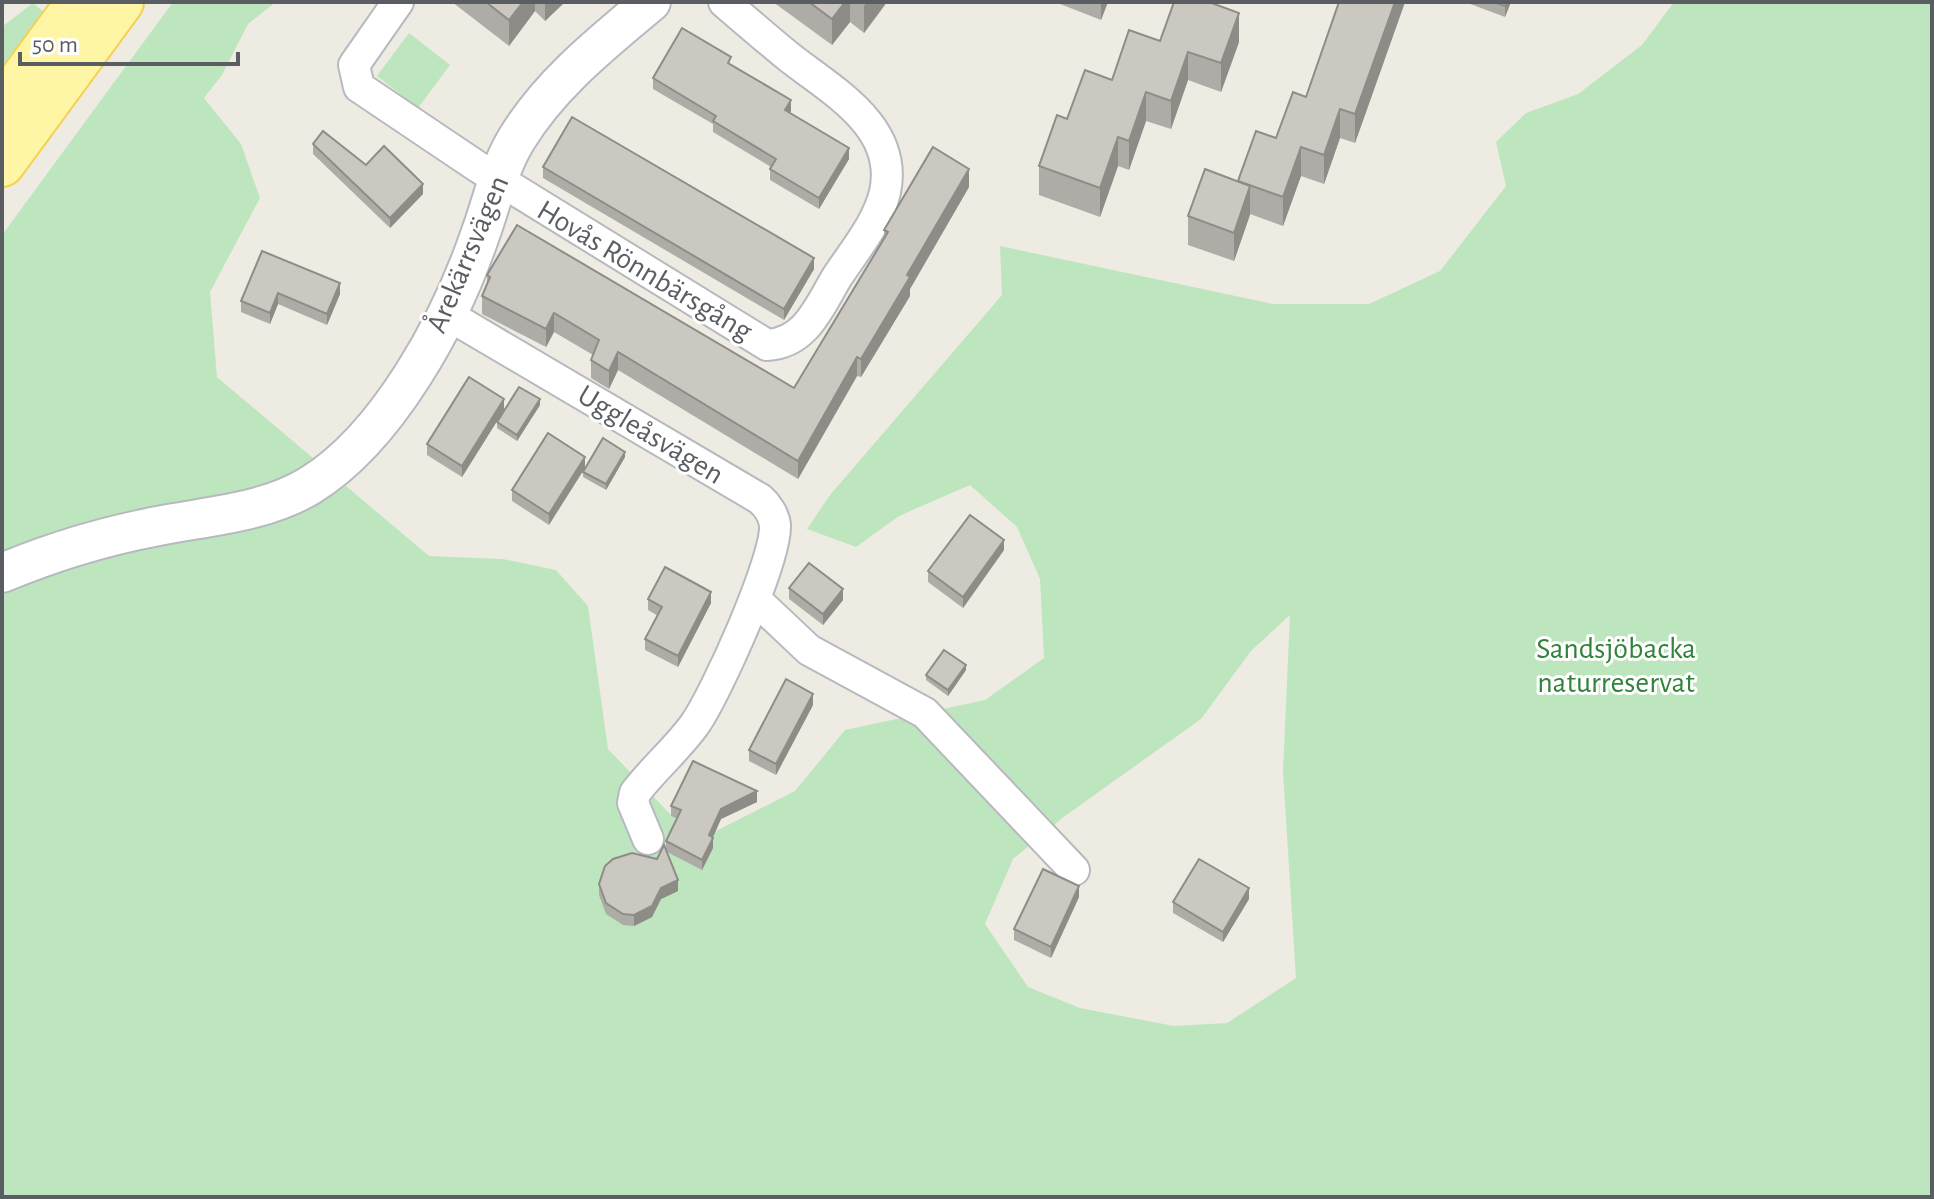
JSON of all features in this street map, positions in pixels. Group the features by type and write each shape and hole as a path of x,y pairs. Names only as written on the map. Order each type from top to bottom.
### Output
{"main road":[{"path":"2,107 79,2"},
{"path":"2,164 121,2"}],"street":[{"name":"Hovås Rönnbärsgång","path":"398,2 354,65 359,87 497,179 767,345 793,339 805,329 874,218 885,192 884,157 873,131 852,104 724,2"},
{"name":"Årekärrsvägen","path":"2,573 104,539 265,505 308,487 359,443 387,410 448,315 481,234 497,179 517,139 552,93 585,58 651,2"},
{"name":"Uggleåsvägen","path":"448,315 588,395 768,506 775,525 756,600 695,724 635,793 633,803 648,839"},
{"path":"756,600 809,650 925,713 1074,870"}],"green space":[{"name":"Sandsjöbacka naturreservat","path":"173,2 276,2 248,24 222,75 204,98 241,144 260,198 210,292 217,377 429,556 503,559 556,570 588,606 608,749 696,841 795,791 845,730 985,700 1044,658 1040,579 1017,527 970,485 899,516 856,547 807,529 830,495 1002,295 1000,246 1273,304 1369,304 1440,271 1506,186 1496,142 1526,113 1578,94 1642,45 1674,2 1932,2 1932,1197 2,1197 2,235","holes":["1290,615 1283,771 1296,978 1227,1023 1174,1026 1080,1008 1028,987 985,924 1013,859 1065,816 1201,719 1251,651"]},
{"path":"33,3 51,18 2,84 2,27"},
{"path":"409,33 450,65 418,108 377,76"}],"building":[{"path":"486,2 523,2 509,20"},
{"path":"809,2 845,2 832,19"},
{"path":"1174,2 1209,2 1239,13 1221,63 1188,52 1171,101 1146,92 1129,141 1118,137 1100,188 1039,166 1057,115 1067,119 1085,70 1112,80 1129,30 1160,41"},
{"path":"1339,2 1395,2 1355,114 1340,109 1324,155 1301,147 1283,197 1238,181 1256,131 1276,138 1293,92 1306,97"},
{"path":"682,28 731,57 728,63 791,100 785,110 849,148 819,198 770,169 776,159 713,121 716,116 653,78"},
{"path":"572,117 814,258 784,309 543,167"},
{"path":"323,131 366,165 384,146 423,184 390,218 313,144"},
{"path":"933,147 969,169 907,275 910,277 861,359 857,357 798,461 618,352 609,371 591,360 599,340 554,313 546,329 482,296 490,277 487,275 517,225 794,388 888,232 884,230"},
{"path":"1205,169 1250,186 1234,233 1188,216"},
{"path":"262,251 340,283 327,314 278,293 270,313 241,301"},
{"path":"469,377 504,399 462,466 427,444"},
{"path":"519,387 540,399 517,435 497,422"},
{"path":"548,433 585,457 549,514 512,490"},
{"path":"603,438 625,452 606,484 583,472"},
{"path":"970,515 1004,540 963,597 928,571"},
{"path":"809,563 843,589 823,614 789,588"},
{"path":"665,567 711,592 678,656 645,639 662,607 648,599"},
{"path":"944,650 966,665 948,690 926,675"},
{"path":"786,679 813,694 776,764 749,750"},
{"path":"693,761 757,791 721,809 709,835 713,838 702,860 666,841 681,810 671,806"},
{"path":"664,845 678,880 661,888 652,906 634,915 623,914 606,903 599,884 605,866 613,859 632,853 657,859"},
{"path":"1199,859 1249,888 1223,932 1173,902"},
{"path":"1043,869 1079,886 1051,947 1014,929"}]}
